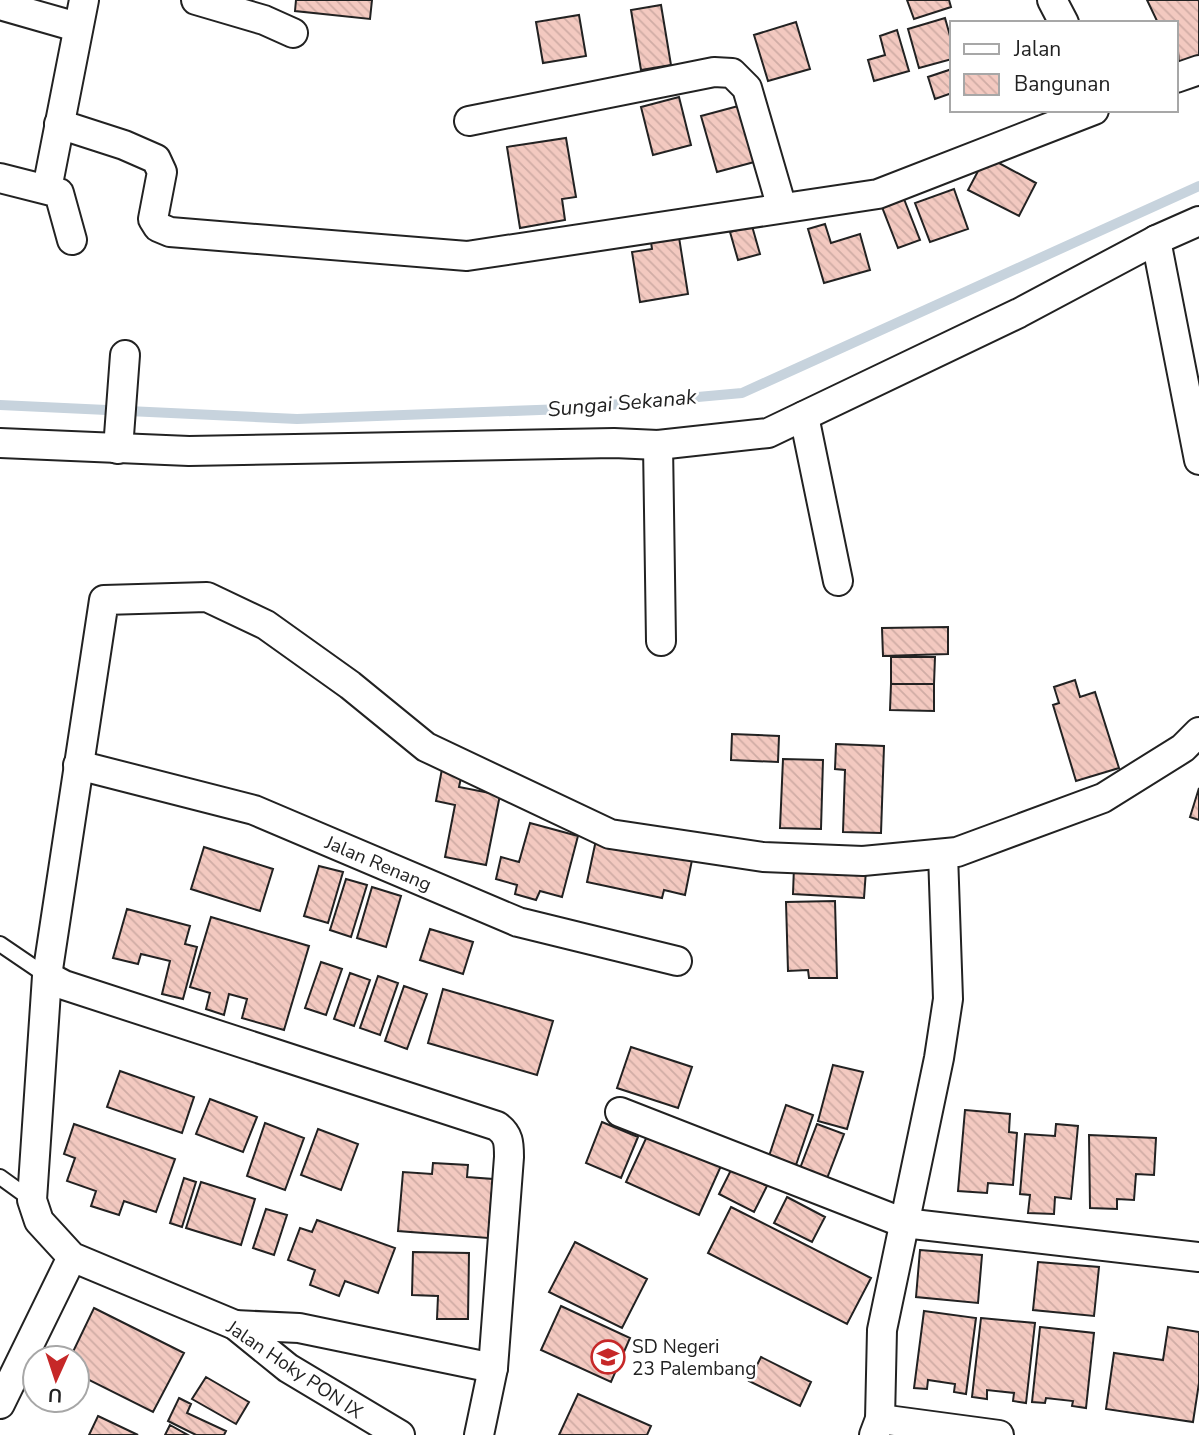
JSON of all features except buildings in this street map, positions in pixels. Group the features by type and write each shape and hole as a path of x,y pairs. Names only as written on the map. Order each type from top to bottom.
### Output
{"street":[{"path":"47,189 77,27 85,0"},
{"path":"196,0 264,20 293,33"},
{"path":"1052,0 1063,21"},
{"path":"0,5 77,27"},
{"path":"1178,77 1199,69"},
{"path":"469,121 714,72 732,73 747,88 782,208"},
{"path":"59,124 156,159 162,172 152,219 158,227 170,232 467,256 878,194 1089,112"},
{"path":"0,178 59,194 72,240"},
{"path":"0,443 119,445 189,451 614,443 658,445 768,433 1019,313 1156,240 1199,221"},
{"path":"1156,240 1199,460"},
{"path":"119,445 125,366"},
{"path":"804,416 838,581"},
{"path":"658,445 661,641"},
{"path":"0,1404 72,1257 39,1221 32,1200 31,1180 47,976 104,600 207,597 266,625 350,685 426,747 610,834 763,857 863,860 957,852 1104,797 1183,748 1199,732"},
{"name":"Jalan Renang","path":"78,765 254,810 518,922 677,961"},
{"path":"943,854 948,999 882,1329 877,1427 999,1435"},
{"path":"47,976 497,1126 504,1131 509,1138 509,1157 492,1368 479,1435"},
{"path":"620,1112 904,1223 1199,1256"},
{"name":"Jalan Hoky PON IX","path":"72,1257 235,1325 288,1368 400,1435"},
{"path":"235,1325 299,1328 492,1368"}],"lane":[{"path":"0,944 47,976"},
{"path":"0,1177 32,1200"}],"waterway":[{"name":"Sungai Sekanak","path":"0,405 297,419 565,409 742,393 1199,186"}],"place":[{"name":"SD Negeri 23 Palembang","path":"608,1357"}]}
